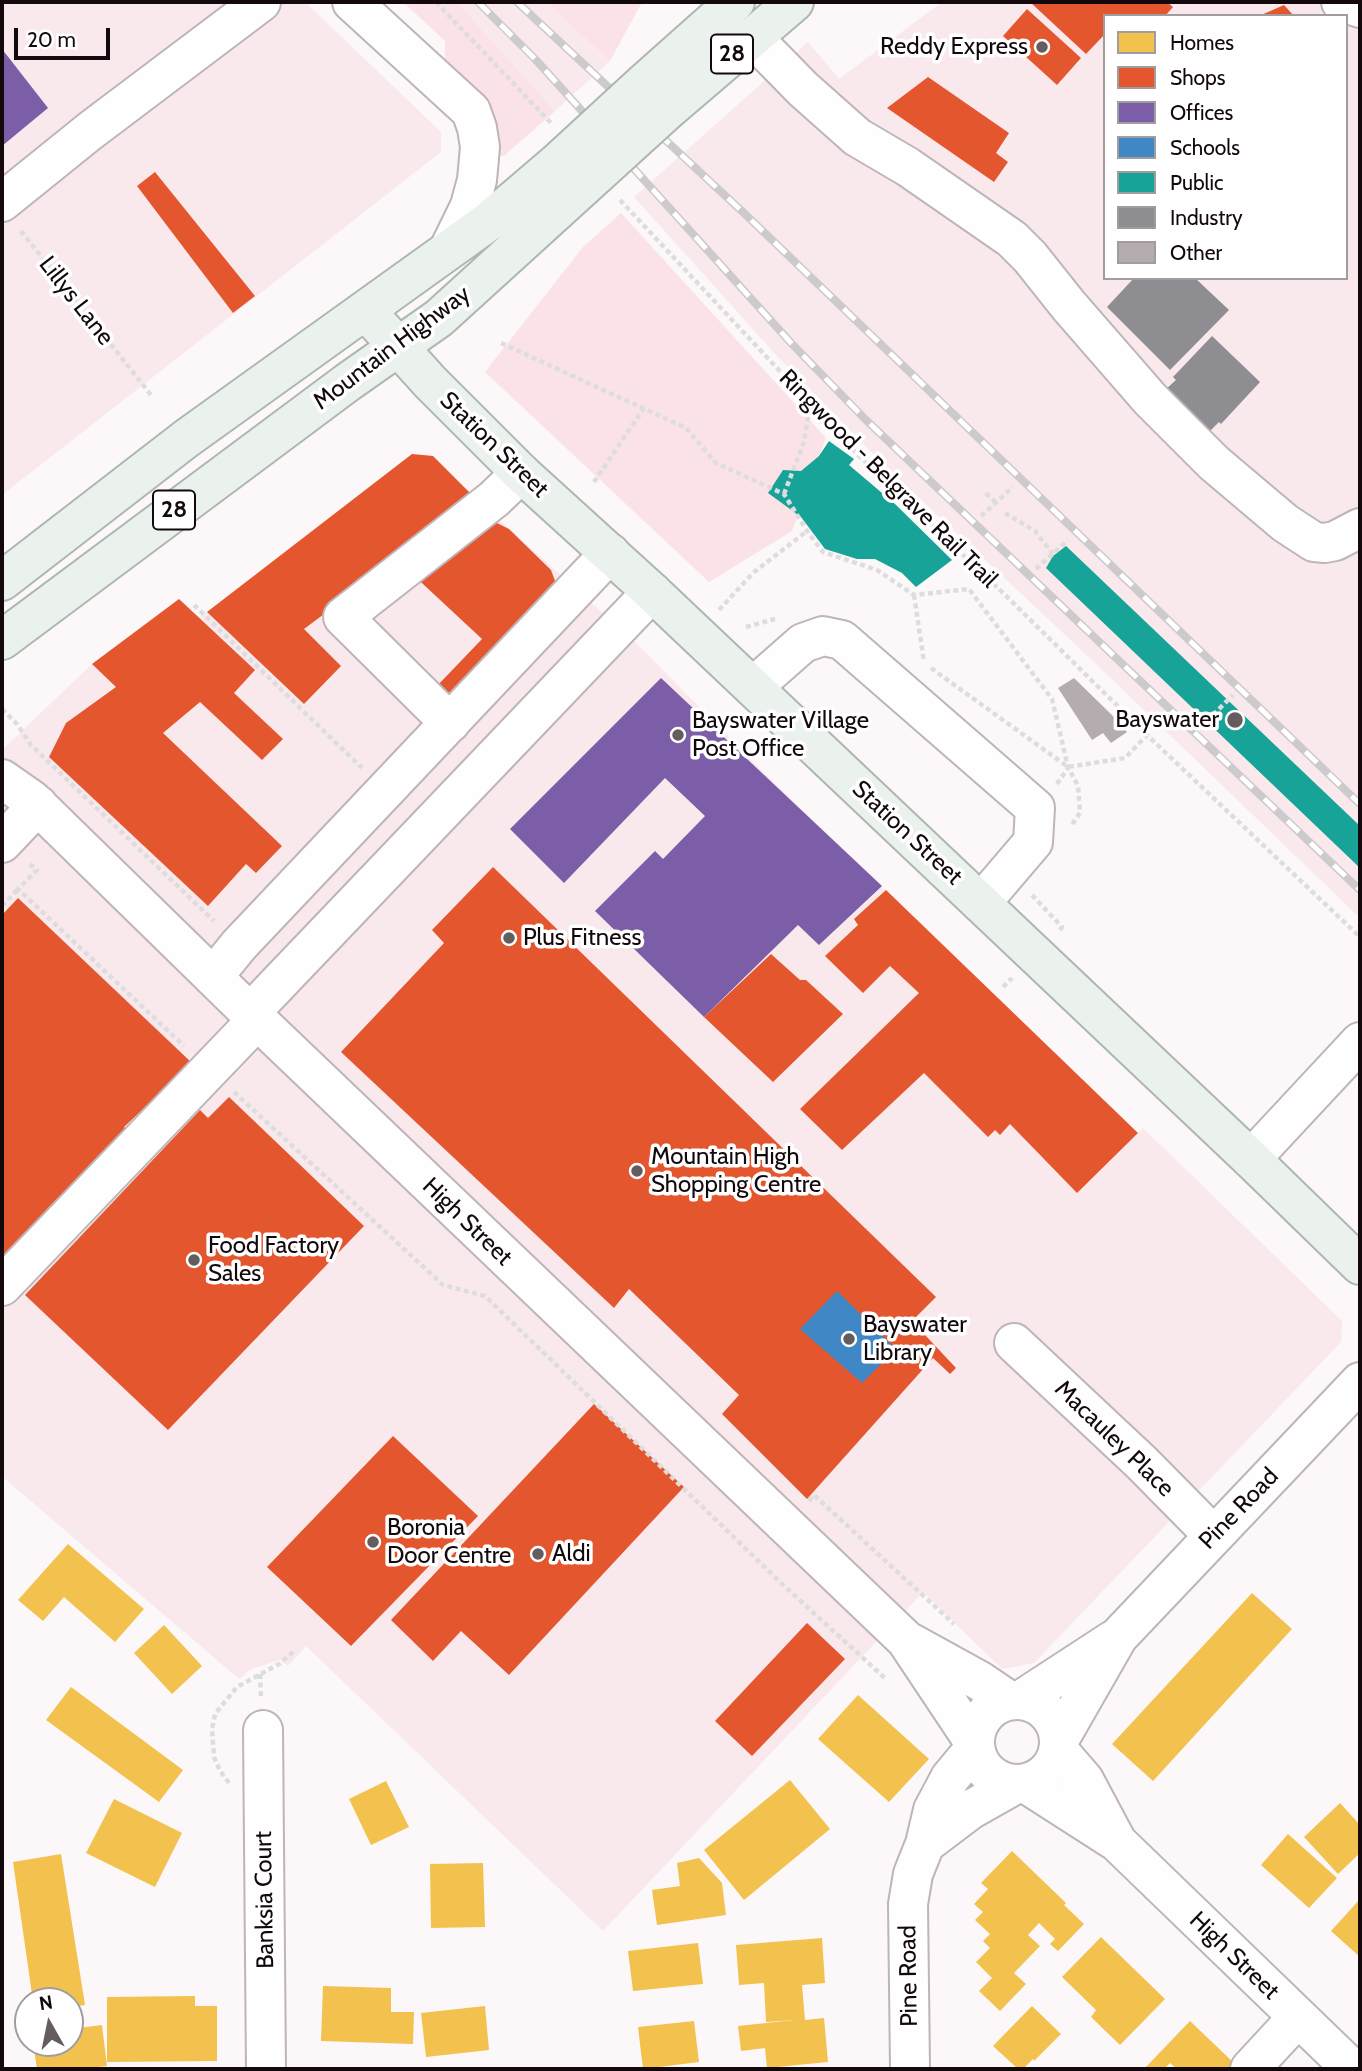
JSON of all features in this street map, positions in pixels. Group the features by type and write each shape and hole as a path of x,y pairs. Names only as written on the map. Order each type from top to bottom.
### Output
{"main road":[{"name":"Mountain Highway","path":"2,640 439,318 585,183 735,2"},
{"name":"Mountain Highway","path":"657,95 752,37 794,2"},
{"name":"Mountain Highway","path":"2,581 187,438 488,222 585,183"},
{"name":"Station Street","path":"366,311 521,473 753,687 1360,1265"}],"street":[{"path":"10,214 90,131 261,2"},
{"path":"352,2 471,111 480,146 477,180 470,206 449,249"},
{"path":"1341,2 1360,8"},
{"path":"752,37 803,89 857,137 908,167 1012,239 1159,408 1214,463 1285,523 1314,541 1325,543 1335,541 1360,528"},
{"path":"450,723 342,617 494,499 521,473"},
{"path":"213,977 239,945 610,553"},
{"path":"2,1286 210,1070 254,1017 652,592"},
{"path":"753,687 803,643 823,636 842,640 1035,808 1033,842 981,903"},
{"name":"High Street","path":"2,755 24,795 906,1640 974,1745"},
{"path":"3,841 24,795"},
{"path":"1251,1159 1360,1042"},
{"name":"Macauley Place","path":"1014,1343 1142,1463 1213,1535"},
{"name":"Pine Road","path":"1058,1745 1118,1637 1360,1382"},
{"name":"Pine Road","path":"1015,1700 1118,1637"},
{"name":"High Street","path":"906,1640 1015,1700"},
{"path":"925,1844 970,1810 1040,1777 1051,1765 1058,1745 1055,1725 1047,1713 1035,1704 1015,1700 990,1709 978,1723 974,1745 979,1762 988,1773 1001,1781 1021,1784"},
{"name":"Banksia Court","path":"263,1730 266,2069"},
{"name":"Pine Road","path":"910,2069 908,1904 913,1874 938,1799 974,1745"},
{"name":"High Street","path":"1058,1745 1084,1780 1117,1842"},
{"name":"High Street","path":"1021,1784 1117,1842 1352,2069"},
{"path":"1250,2069 1298,2017"}],"path":[{"path":"436,2 553,125"},
{"path":"630,2 643,2"},
{"name":"Ringwood - Belgrave Rail Trail","path":"585,183 810,404 861,458 998,588 1147,736 1360,937"},
{"name":"Lillys Lane","path":"10,214 150,395"},
{"path":"501,342 686,428 716,463 785,494 823,552 877,570 914,595 969,589 1052,698 1069,767"},
{"path":"785,494 804,442 810,404"},
{"path":"594,482 643,408"},
{"path":"981,516 1013,487"},
{"path":"986,493 996,503"},
{"path":"1005,513 1035,531 1053,554"},
{"path":"753,573 807,531"},
{"path":"1036,569 1068,540"},
{"path":"914,595 924,662"},
{"path":"194,605 386,792"},
{"path":"1200,726 1233,695"},
{"path":"1056,785 1069,767 1125,758 1147,736"},
{"path":"2,906 37,870 3,841"},
{"path":"18,889 443,1285 485,1296 781,1583 895,1686"}],"shaded area":[{"path":"2,2 305,2 441,132 441,152 2,495"},
{"path":"403,2 457,2 555,111 504,156 493,156 445,75 445,41"},
{"path":"457,2 546,2 610,61 555,111"},
{"path":"546,2 642,2 610,61"},
{"path":"942,2 1360,2 1360,918 882,463 777,356 634,197 808,42 839,79"},
{"path":"621,213 826,438 792,531 709,582 485,372 583,247"},
{"path":"412,454 433,456 477,500 634,641 780,789 1138,1133 1143,1128 1342,1321 1341,1342 1034,1663 1002,1669 923,1592 603,1931 306,1646 288,1666 280,1660 251,1669 239,1679 4,1478 2,750 92,664 199,618"}],"building: Homes":[{"path":"68,1544 144,1609 115,1642 64,1597 43,1621 18,1600"},
{"path":"1252,1593 1292,1629 1153,1781 1112,1744"},
{"path":"164,1625 202,1666 172,1694 134,1653"},
{"path":"71,1687 183,1770 159,1802 46,1720"},
{"path":"858,1695 929,1759 889,1802 818,1739"},
{"path":"790,1780 830,1829 744,1900 704,1850"},
{"path":"386,1781 409,1827 371,1845 349,1799"},
{"path":"114,1799 182,1833 155,1887 86,1853"},
{"path":"1340,1803 1360,1825 1360,1853 1338,1874 1304,1837"},
{"path":"1288,1834 1337,1878 1309,1908 1261,1865"},
{"path":"1012,1851 1084,1924 1058,1951 1050,1944 1055,1939 1039,1923 1028,1935 1040,1946 1014,1973 1026,1984 1000,2011 979,1991 992,1978 976,1962 990,1948 983,1941 990,1934 975,1920 983,1912 974,1904 988,1889 981,1883"},
{"path":"61,1854 82,1987 31,1987 13,1862"},
{"path":"699,1858 722,1883 726,1915 657,1925 652,1890 680,1886 677,1863"},
{"path":"483,1863 485,1927 431,1928 430,1864"},
{"path":"1360,1899 1360,1957 1331,1931"},
{"path":"1101,1937 1165,1999 1120,2045 1091,2017 1096,2010 1062,1977"},
{"path":"822,1938 825,1983 802,1985 805,2020 824,2018 828,2062 767,2068 765,2048 741,2051 738,2026 794,2020 766,2022 764,1983 739,1985 736,1945"},
{"path":"698,1943 703,1984 633,1991 628,1951"},
{"path":"323,1986 391,1988 391,2012 414,2012 413,2044 321,2041"},
{"path":"195,1996 195,2006 217,2006 217,2061 107,2062 107,1997"},
{"path":"485,2006 489,2050 426,2057 421,2013"},
{"path":"1032,2006 1061,2034 1034,2061 1033,2059 1023,2069 1018,2069 993,2046"},
{"path":"694,2021 699,2062 643,2069 638,2027"},
{"path":"1190,2021 1236,2065 1232,2069 1177,2069 1170,2063 1164,2069 1144,2069"},
{"path":"102,2025 107,2066 37,2069 35,2057 84,2057 84,2027"}],"building: Shops":[{"path":"1030,2 1167,2 1173,7 1167,14 1103,14 1103,36 1086,54"},
{"path":"1284,5 1292,14 1264,14"},
{"name":"Reddy Express","path":"1027,9 1081,58 1057,85 1003,36"},
{"path":"928,77 1009,133 996,153 1008,162 994,182 887,108"},
{"path":"155,172 255,296 233,313 137,186"},
{"path":"412,454 433,456 477,500 304,629 341,666 304,704 207,612"},
{"path":"483,516 509,529 551,570 561,597 456,706 436,687 482,639 409,571"},
{"path":"179,599 255,670 234,693 283,739 262,760 200,702 163,733 282,846 256,873 246,864 208,906 49,757 66,723 116,687 92,664"},
{"name":"Mountain High Shopping Centre","path":"493,867 936,1297 912,1321 956,1368 950,1374 933,1358 807,1499 722,1414 739,1395 629,1289 614,1308 341,1052 444,943 432,930"},
{"path":"886,890 1138,1133 1077,1193 1010,1124 1000,1135 995,1130 988,1137 924,1073 842,1150 800,1109 919,993 890,966 863,993 825,956 858,925 854,919"},
{"path":"18,898 192,1063 124,1127 128,1132 2,1267 2,915"},
{"path":"771,954 800,980 806,980 843,1014 773,1082 704,1017"},
{"name":"Food Factory Sales","path":"229,1097 364,1226 168,1430 25,1295 200,1110 208,1118"},
{"name":"Aldi","path":"594,1404 684,1487 509,1675 461,1631 433,1661 391,1620"},
{"name":"Boronia Door Centre","path":"393,1436 478,1516 351,1646 267,1567"},
{"path":"807,1623 845,1659 752,1756 715,1721"}],"building: Offices":[{"path":"2,49 48,108 2,146"},
{"path":"661,678 882,886 819,945 798,925 704,1017 595,911 655,851 663,859 705,816 665,778 564,883 510,829"}],"building: Schools":[{"name":"Bayswater Library","path":"837,1291 896,1349 862,1383 800,1329"}],"building: Public":[{"path":"829,441 854,459 849,465 895,504 952,560 916,587 902,573 875,559 857,559 825,549 801,517 768,493 783,470 801,471 819,456"},
{"path":"1066,546 1360,826 1360,868 1046,568 1053,556"}],"building: Industry":[{"path":"1132,280 1197,280 1229,310 1170,370 1107,307"},
{"path":"1212,336 1260,382 1221,424 1219,422 1209,432 1165,390 1176,380 1173,377"}],"building: Other":[{"path":"1074,678 1127,732 1111,743 1103,733 1092,740 1058,688"}],"railway":[{"path":"478,2 536,60 792,344 865,419 1360,890"},
{"path":"517,2 746,215 1360,804"}],"place":[{"name":"Reddy Express","path":"1042,47"},
{"name":"Bayswater","path":"1235,720"},
{"name":"Bayswater Village Post Office","path":"678,735"},
{"name":"Plus Fitness","path":"509,938"},
{"name":"Mountain High Shopping Centre","path":"637,1171"},
{"name":"Food Factory Sales","path":"194,1260"},
{"name":"Bayswater Library","path":"849,1339"},
{"name":"Boronia Door Centre","path":"373,1542"},
{"name":"Aldi","path":"538,1554"}]}
